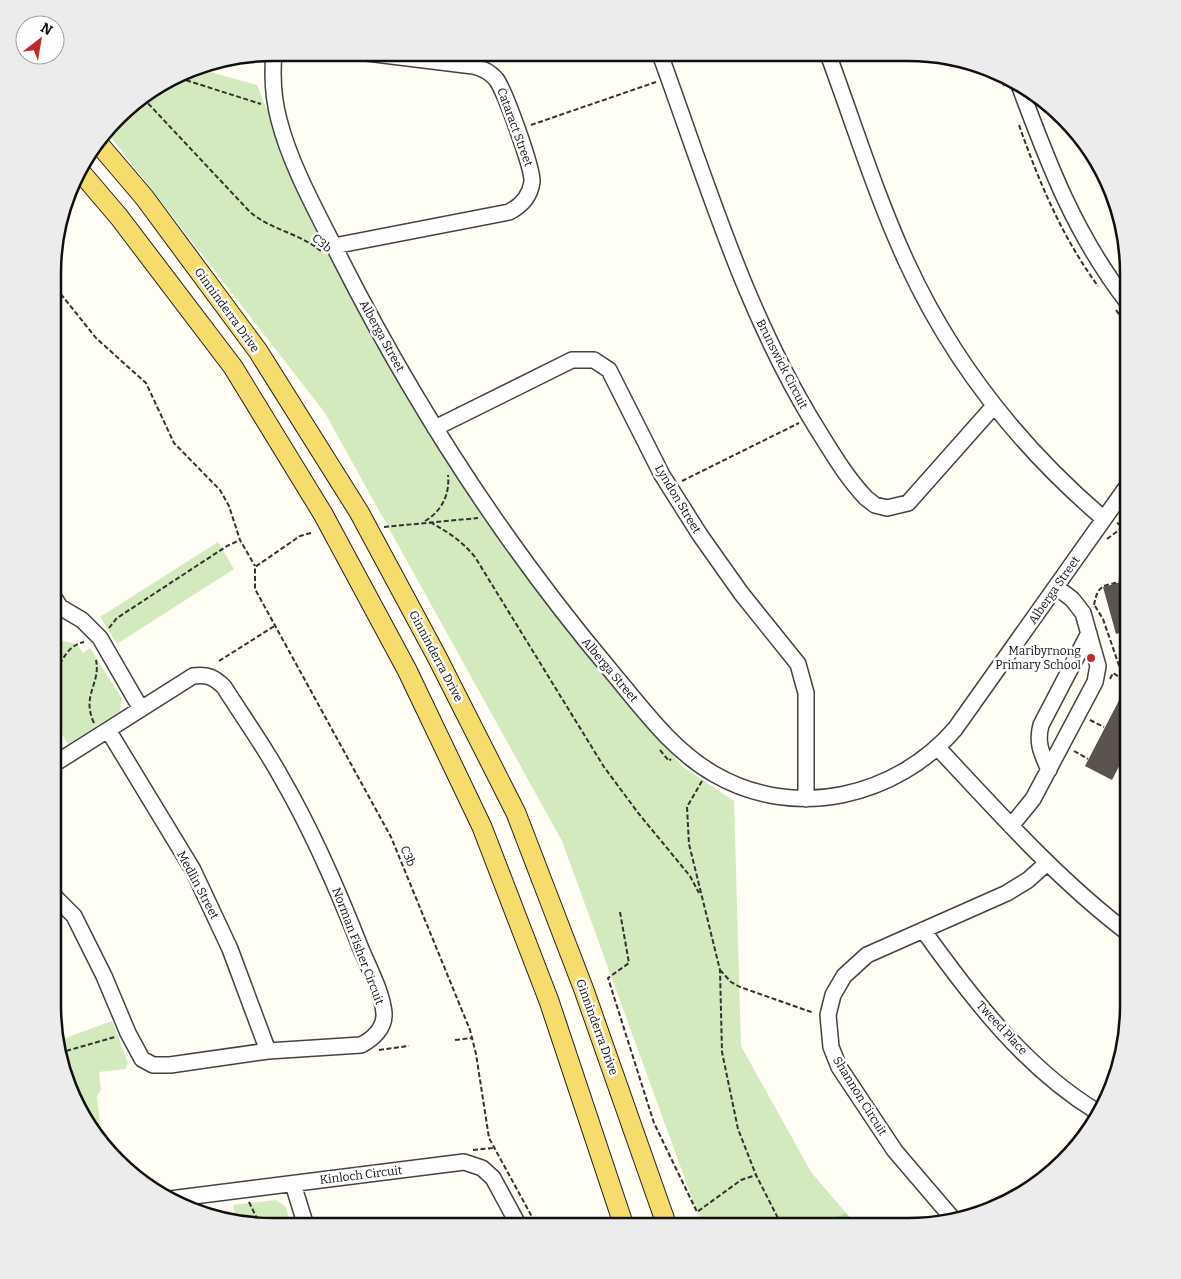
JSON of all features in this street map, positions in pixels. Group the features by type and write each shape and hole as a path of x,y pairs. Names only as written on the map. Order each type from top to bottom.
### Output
{"main road":[{"name":"Ginninderra Drive","path":"102,148 144,197 258,351 359,512 437,657 516,813 584,990 664,1218"},
{"path":"84,176 119,217 233,367 323,514 407,670 482,827 549,1001 621,1218"}],"street":[{"name":"Alberga Street","path":"274,61 276,104 289,149 330,251 435,428 496,520 555,602 630,694 678,747 707,770 730,782 759,792 806,799 838,796 884,783 912,767 938,748 963,718 1056,587 1108,520 1120,499"},
{"name":"Cataract Street","path":"330,251 503,213 515,209 527,196 532,178 499,84 484,69 426,61"},
{"name":"Brunswick Circuit","path":"663,61 749,296 776,356 810,417 862,494 876,504 892,508 908,503 994,406"},
{"path":"831,61 907,264 946,338 994,406 1046,466 1108,520"},
{"path":"1023,95 1064,201 1088,246 1120,292"},
{"name":"Lyndon Street","path":"435,428 566,362 577,359 589,359 604,366 612,374 670,487 720,565 792,656 802,674 807,703 806,799"},
{"path":"1011,826 1033,799 1095,682 1098,666 1083,613 1072,599 1056,587"},
{"path":"61,608 82,620 100,638 141,709"},
{"path":"1049,770 1040,750 1039,731 1089,633"},
{"name":"Norman Fisher Circuit","path":"61,760 193,676 204,675 214,678 224,687 281,776 320,850 378,992 384,1014 382,1025 373,1039 361,1045 268,1051 170,1065 153,1065 142,1059 74,916 61,903"},
{"name":"Medlin Street","path":"108,730 193,870 230,950 268,1051"},
{"path":"938,748 1047,863 1120,926"},
{"name":"Shannon Circuit","path":"949,1214 895,1150 839,1067 828,1037 828,1016 838,985 859,961 877,950 1008,893 1028,880 1047,863"},
{"name":"Tweed Place","path":"923,930 963,984 1007,1034 1054,1081 1093,1109"},
{"name":"Kinloch Circuit","path":"182,1198 464,1162 482,1168 494,1178 515,1218"},
{"path":"293,1184 304,1218"}],"path":[{"path":"516,130 669,78"},
{"path":"185,80 258,103 276,104"},
{"name":"C3b","path":"147,103 250,212 262,221 330,251"},
{"path":"61,294 96,338 146,383 174,443 220,490 229,506 240,540 255,567 300,536 311,533"},
{"path":"670,487 810,417"},
{"path":"423,523 436,513 445,500 449,484 447,469"},
{"path":"384,527 482,517 496,520"},
{"path":"1108,520 1120,526"},
{"path":"430,522 451,533 465,544 475,557 604,767 638,814 690,876 701,898"},
{"path":"61,662 74,644 100,638 118,618 227,546 240,540"},
{"name":"C3b","path":"255,567 254,588 391,837 472,1038 488,1138 533,1218"},
{"path":"1094,606 1097,590 1100,587 1120,582"},
{"path":"1090,602 1099,610 1120,668"},
{"path":"219,661 276,625"},
{"path":"1109,682 1113,673 1120,677"},
{"path":"1088,719 1104,728"},
{"path":"1072,750 1088,759"},
{"path":"707,770 687,807 689,844 720,970 722,1052 738,1130 756,1175 778,1218"},
{"path":"620,912 629,963 608,978 654,1124 696,1212 741,1180 756,1175"},
{"path":"720,970 731,982 740,987 820,1016 828,1016"},
{"path":"66,1051 120,1036"},
{"path":"455,1040 472,1038"},
{"path":"370,1051 409,1046"},
{"path":"247,1190 251,1209 255,1217"}],"green space":[{"path":"205,72 257,85 292,175 407,392 665,745 683,767 734,801 741,1046 811,1172 850,1218 699,1218 562,841 325,413 111,137 123,123 155,97 179,83"},
{"path":"218,542 234,569 117,644 100,617"},
{"path":"61,640 77,644 83,653 90,648 122,699 120,711 68,744 61,733"},
{"path":"112,1021 128,1063 125,1069 99,1072 101,1090 97,1096 101,1129 77,1087 68,1061 64,1039"},
{"path":"276,1200 286,1207 289,1218 235,1214 233,1205"},
{"path":"846,1213 850,1218 833,1218"}],"building":[{"path":"1120,582 1120,633 1116,634 1103,587"},
{"path":"1120,698 1120,764 1112,780 1085,766"}],"place":[{"name":"Maribyrnong Primary School","path":"1091,658"}]}
